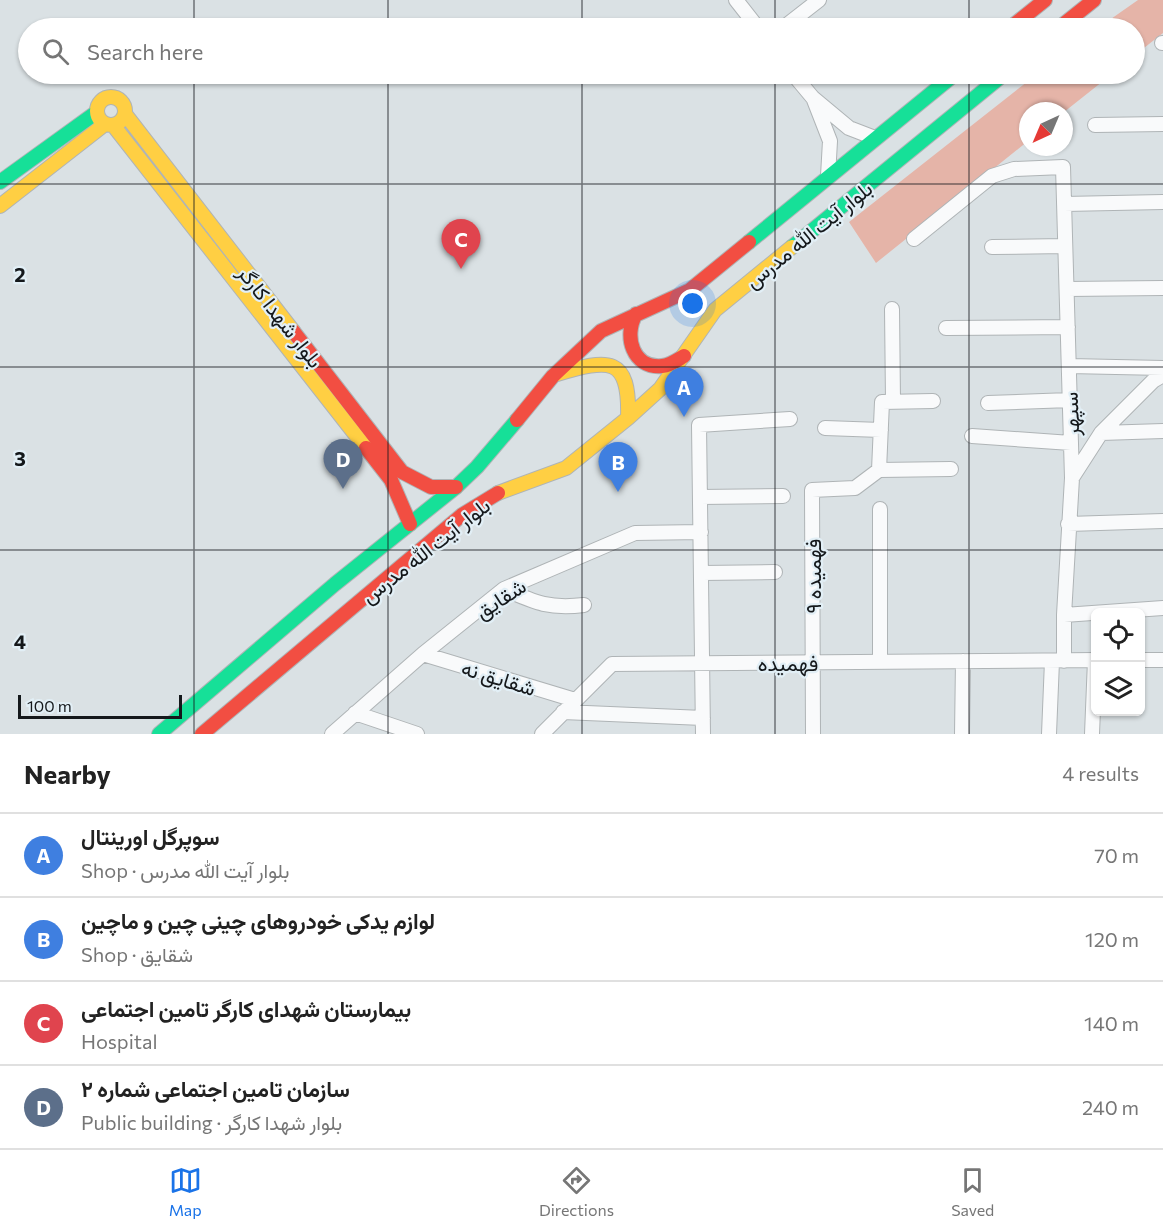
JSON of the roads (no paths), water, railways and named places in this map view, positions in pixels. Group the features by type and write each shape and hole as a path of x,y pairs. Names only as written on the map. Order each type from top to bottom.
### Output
{"main road":[{"path":"1022,18 1045,0"},
{"path":"1072,18 1094,0"},
{"name":"بلوار آیت الله مدرس","path":"159,734 335,584 456,487 477,467 553,376 602,331 690,290 942,84"},
{"name":"بلوار آیت الله مدرس","path":"202,734 462,515 497,494 566,468 628,418 660,389 715,310 992,84"},
{"path":"0,182 105,120 123,120 124,105 117,98 112,97 101,101 105,120"},
{"name":"بلوار شهدا کارگر","path":"125,114 402,471 431,487 456,487"},
{"path":"0,206 105,120"},
{"name":"بلوار شهدا کارگر","path":"105,120 391,480 410,524"},
{"path":"636,314 629,328 630,345 639,358 654,366 670,365 684,356"},
{"path":"553,376 588,365 606,363 621,370 628,384 630,397 628,418"}],"street":[{"path":"736,0 750,18"},
{"path":"796,18 819,0"},
{"path":"801,84 813,99 849,128 875,138"},
{"path":"813,99 830,141 828,176"},
{"path":"1095,125 1163,124"},
{"name":"سپهر","path":"914,239 992,176 1014,169 1063,167 1072,478 1064,615 1049,734"},
{"path":"1064,204 1163,202"},
{"path":"992,247 1065,246"},
{"path":"1067,289 1163,288"},
{"path":"892,309 893,401"},
{"path":"946,328 1068,327"},
{"path":"1069,366 1163,368"},
{"path":"1072,478 1101,433 1153,381 1163,375"},
{"path":"988,403 1070,400"},
{"path":"933,401 882,402 879,470 951,469"},
{"path":"703,734 699,425 790,419"},
{"path":"825,428 882,430"},
{"path":"1101,433 1163,431"},
{"path":"972,436 1071,443"},
{"name":"فهمیده ۹","path":"813,734 812,490 855,488 879,470"},
{"path":"700,497 783,496"},
{"path":"880,509 880,662"},
{"path":"1068,524 1163,521"},
{"name":"شقایق","path":"332,734 423,654 504,589 635,533 701,532"},
{"path":"702,573 775,572"},
{"path":"504,589 537,604 561,608 584,605"},
{"path":"1064,615 1163,608"},
{"name":"شقایق نه","path":"423,654 575,700"},
{"name":"فهمیده","path":"542,734 612,664 1091,660"},
{"path":"1145,660 1163,660"},
{"path":"962,734 963,661"},
{"path":"1092,734 1095,662"},
{"path":"563,712 703,718"},
{"path":"355,713 417,734"}],"place":[{"name":"بیمارستان شهدای کارگر تامین اجتماعی","path":"461,269"},
{"name":"سوپرگل اورینتال","path":"684,417"},
{"name":"سازمان تامین اجتماعی شماره ۲","path":"343,489"},
{"name":"لوازم یدکی خودروهای چینی چین و ماچین","path":"618,492"}]}
